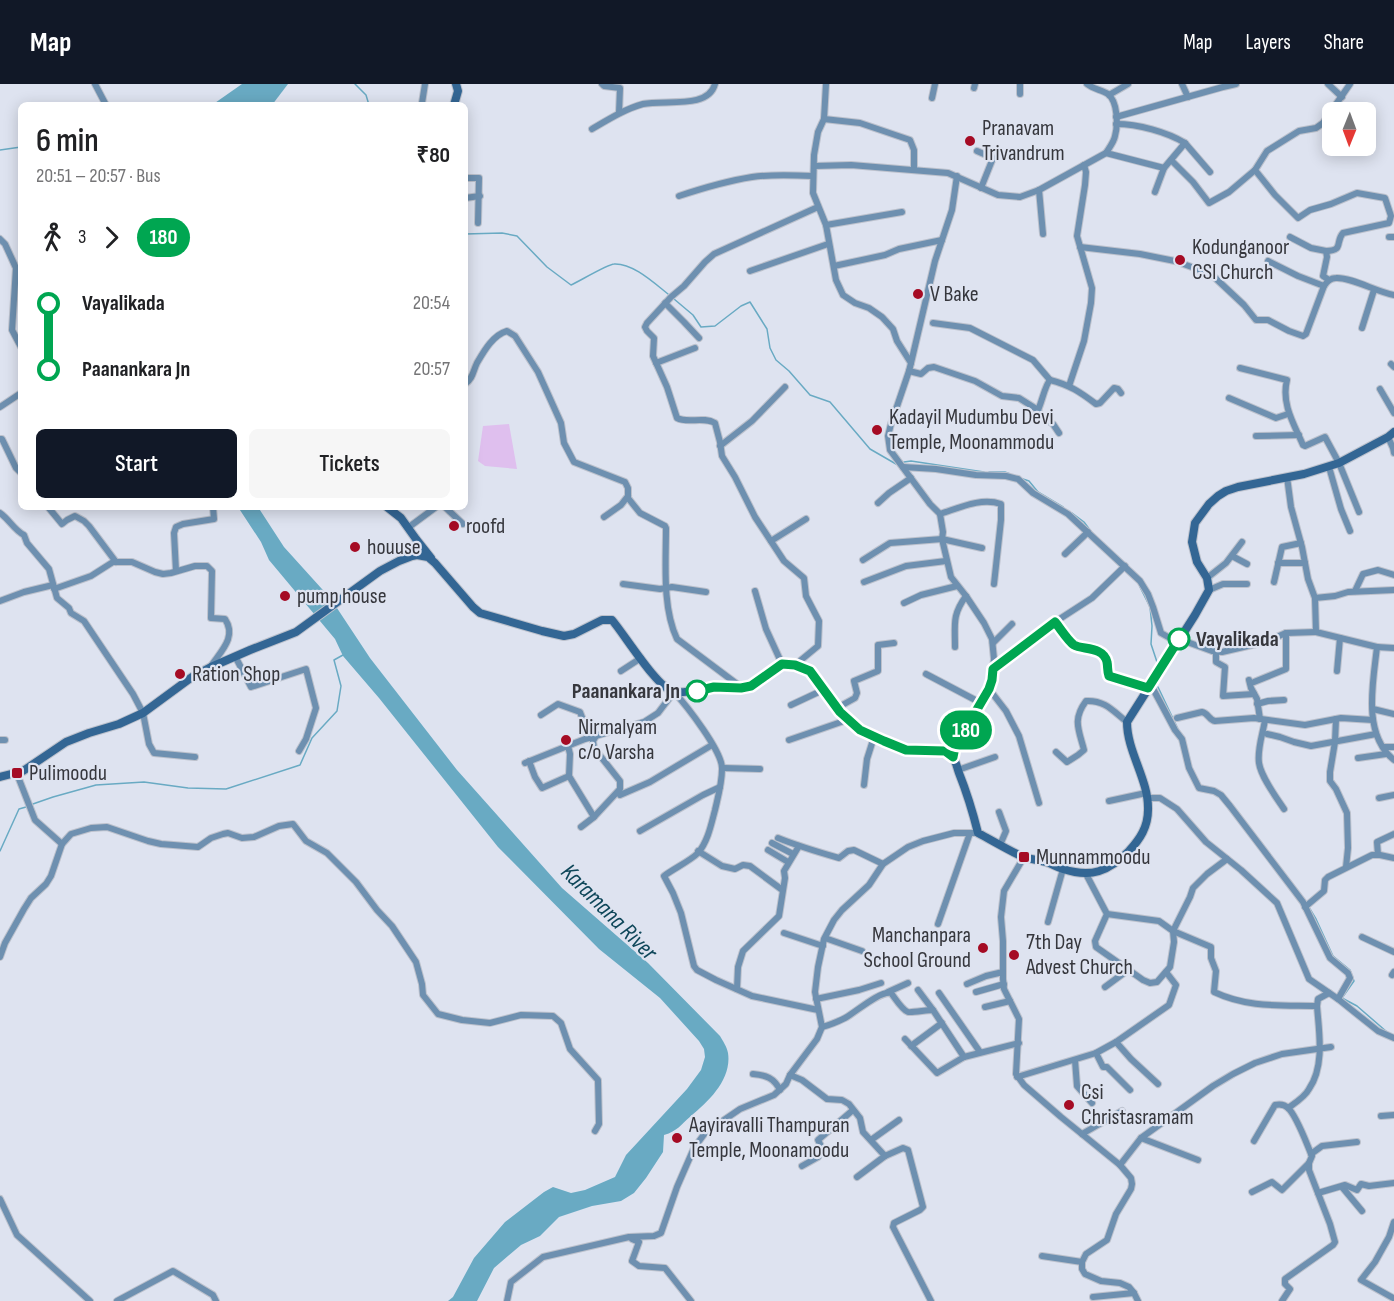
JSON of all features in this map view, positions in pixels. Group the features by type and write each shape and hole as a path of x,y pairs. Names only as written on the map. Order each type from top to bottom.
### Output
{"main road":[{"path":"455,102 458,91 456,84"},
{"path":"391,510 409,527 416,539 480,613 564,636 574,634 602,620 610,619 654,675 674,692 697,691 714,687 751,686 782,664 795,665 810,671 837,708 860,730 906,750 945,751 953,757 971,804 974,833 1024,857 1086,874 1108,868 1120,860 1141,836 1146,826 1147,795 1127,733 1127,722 1209,590 1207,578 1197,562 1192,542 1195,523 1218,496 1226,491 1238,486 1329,467 1391,435"},
{"path":"0,777 17,774 29,768 66,742 143,713 192,676 296,632 380,572 412,555 428,557 435,562"}],"street":[{"path":"95,84 104,102"},
{"path":"422,102 425,84"},
{"path":"602,84 620,88 619,113"},
{"path":"592,129 619,113 651,103 689,102 702,99 710,95 715,84"},
{"path":"826,84 824,119 818,132 813,193 826,225 836,280 843,295 869,308 893,329 897,341 911,363"},
{"path":"932,98 935,84"},
{"path":"1020,84 1020,94"},
{"path":"814,166 851,165 948,173 998,195 1024,196 1106,153 1115,137 1116,108 1109,95 1087,84"},
{"path":"1109,95 1128,84"},
{"path":"1182,84 1188,97"},
{"path":"1116,121 1235,84"},
{"path":"1328,84 1342,97"},
{"path":"1171,160 1193,182 1209,203 1229,192 1255,170 1267,151 1299,131 1316,128 1323,123 1350,84"},
{"path":"824,119 860,123 910,141 914,150 914,170"},
{"path":"1116,121 1176,137 1185,143 1210,172"},
{"path":"1155,192 1164,168 1185,143"},
{"path":"977,151 993,158 981,188"},
{"path":"1106,153 1164,168"},
{"path":"1069,386 1084,341 1091,303 1092,288 1077,236 1086,178 1084,165"},
{"path":"1255,170 1298,218 1310,210 1357,193 1385,198 1391,216 1389,223 1343,233 1340,236 1340,245 1333,251 1311,248 1290,237"},
{"path":"679,196 753,177 813,176"},
{"path":"953,757 955,747 989,689 993,669 993,643 984,623 951,577 942,539 940,514 890,450 888,436 909,371 935,261 952,210 957,176"},
{"path":"468,178 479,178 478,224"},
{"path":"1039,190 1043,234"},
{"path":"468,198 480,196"},
{"path":"795,665 818,646 819,621 806,596 804,580 784,561 755,517 722,456 716,425 711,420 677,418 668,387 653,356 654,338 645,327 665,303 714,254 818,207"},
{"path":"826,225 902,212"},
{"path":"0,239 5,244 16,268 12,330 18,341"},
{"path":"834,266 942,240"},
{"path":"750,271 828,244"},
{"path":"1080,247 1140,254 1175,261 1211,274 1244,305 1256,320 1268,320 1303,336 1306,334 1324,286 1329,280 1343,279 1394,296"},
{"path":"1326,251 1323,276 1329,280"},
{"path":"1268,261 1324,286"},
{"path":"1362,328 1374,290"},
{"path":"665,303 699,338"},
{"path":"13,312 18,311"},
{"path":"933,323 970,327 1033,360 1050,380 1069,386 1096,404 1100,403 1114,388 1121,393"},
{"path":"468,382 478,362 498,334 507,330 513,333 541,377 561,423 564,442 574,462 625,482 629,500 640,513 663,524 666,528 666,588 672,628 676,639 741,688"},
{"path":"656,363 695,348"},
{"path":"909,371 921,374 928,368 934,367 975,381 1002,396 1017,397 1038,410 1041,416 1053,424 1059,433"},
{"path":"1240,368 1287,380 1285,396 1288,414 1299,435 1305,446 1325,437 1339,463 1359,512"},
{"path":"1038,410 1050,380"},
{"path":"720,446 752,420 785,387"},
{"path":"1380,389 1394,414"},
{"path":"0,407 18,395"},
{"path":"1229,398 1276,418 1288,414"},
{"path":"1256,436 1299,435"},
{"path":"1391,435 1394,453"},
{"path":"0,439 18,470"},
{"path":"903,467 1018,479 1033,493 1068,514 1140,581 1148,594 1161,633 1178,640 1222,651 1258,644 1286,633 1316,632 1377,647 1394,648"},
{"path":"1329,467 1350,531"},
{"path":"1287,477 1291,507 1308,579 1315,598 1316,632"},
{"path":"878,503 912,478"},
{"path":"604,517 621,505 628,496"},
{"path":"940,514 969,504 991,501 1001,504 994,584"},
{"path":"50,510 62,524 75,516 84,521 116,562"},
{"path":"176,571 174,533 176,527 214,519 213,510"},
{"path":"409,527 432,510"},
{"path":"448,510 463,524"},
{"path":"0,513 24,535 27,543 49,569 57,598 69,608 70,613 84,621 133,694 143,713 149,744 154,753 195,757"},
{"path":"771,541 806,519"},
{"path":"1065,554 1088,532"},
{"path":"863,560 890,543 942,539 982,548"},
{"path":"1207,578 1226,563 1242,542"},
{"path":"1274,582 1282,547 1301,543"},
{"path":"1232,556 1247,564"},
{"path":"864,582 906,566 946,561"},
{"path":"0,601 24,592 54,587 92,576 113,562 132,562 163,573 201,565 207,566 212,571 211,618 225,619 231,633 228,642 211,667"},
{"path":"1278,563 1305,563"},
{"path":"993,669 1055,622 1092,598 1125,566"},
{"path":"1355,591 1363,574 1378,570 1394,575"},
{"path":"623,584 706,592"},
{"path":"1209,590 1223,584 1247,584"},
{"path":"904,603 921,595 957,586"},
{"path":"1315,598 1355,591 1394,590"},
{"path":"755,591 766,629 782,664"},
{"path":"956,647 955,620 958,608 966,596"},
{"path":"1055,622 1074,645 1099,652 1106,660 1109,676 1149,686 1182,739 1189,768 1199,788 1221,795 1230,806 1307,906 1330,958 1348,973 1350,978 1338,999"},
{"path":"993,643 1012,624"},
{"path":"1284,809 1262,774 1258,763 1262,719 1252,681 1286,669 1286,633"},
{"path":"1337,671 1340,638"},
{"path":"837,708 855,698 857,693 854,681 878,671 878,645 894,643"},
{"path":"1377,647 1372,691 1373,720 1376,734 1384,750 1394,760"},
{"path":"1216,651 1216,662 1225,667 1223,696 1238,691 1254,694"},
{"path":"235,656 251,687 306,669 316,708 306,739 298,751"},
{"path":"621,670 641,658"},
{"path":"926,674 981,704"},
{"path":"989,689 1006,711 1019,736 1039,803"},
{"path":"790,705 823,690"},
{"path":"569,776 542,788 527,762 593,737 644,722 658,713 674,692 686,705 712,745 723,768 711,826 704,843 698,852 664,876 681,913 694,966 716,980 752,996 818,1010"},
{"path":"1257,704 1284,700"},
{"path":"1056,752 1067,762 1084,750 1077,724 1086,701 1107,705 1127,722"},
{"path":"541,715 558,704 580,712 593,737 594,748 620,781 620,789 594,817 581,827"},
{"path":"1372,709 1394,714"},
{"path":"1177,718 1202,712 1215,721 1246,718 1305,725 1336,719 1373,720"},
{"path":"1336,719 1330,781 1347,813 1346,867"},
{"path":"789,740 848,720"},
{"path":"1267,734 1311,746 1376,734"},
{"path":"864,785 867,759 874,737"},
{"path":"620,795 650,782 712,745"},
{"path":"568,746 569,776 594,817"},
{"path":"1358,758 1394,747"},
{"path":"958,770 995,757"},
{"path":"723,768 760,769"},
{"path":"17,774 34,820 62,844"},
{"path":"640,831 720,787"},
{"path":"1108,801 1147,795 1160,798 1177,809 1206,842 1277,903 1309,979 1378,1031 1394,1038"},
{"path":"1379,798 1394,795"},
{"path":"999,812 1006,831 1000,845"},
{"path":"0,957 4,943 24,909 51,876 62,844 71,834 91,828 107,827 148,842 198,846 223,834 228,833 242,838 254,837 279,826 293,824 306,841 327,853 356,882 392,926 416,962 423,995 438,1014 462,1020 490,1023 520,1015 553,1016 561,1023 570,1049 598,1080 599,1124 595,1131"},
{"path":"507,1301 511,1282 543,1257 629,1237 656,1236 663,1232 677,1187 694,1148 705,1133 741,1109 770,1097 780,1090 818,1039 822,1028 815,985 825,938 834,920 869,885 883,864 908,847 954,833 974,833 938,924"},
{"path":"1378,855 1377,842 1394,834"},
{"path":"778,838 839,858 848,851 854,850 883,864"},
{"path":"772,843 793,854"},
{"path":"737,989 738,967 743,951 779,916 784,871 799,846"},
{"path":"768,850 788,862"},
{"path":"698,852 722,866 735,868 750,866 781,889"},
{"path":"1307,906 1324,891 1325,880 1346,867 1372,855 1394,858"},
{"path":"1024,857 1004,891 1001,917 1004,984 1007,996 1019,1019 1017,1077 1120,1165 1131,1179 1131,1189 1116,1214 1107,1240 1086,1254 1082,1262 1082,1269 1085,1274 1101,1281 1120,1283 1129,1287 1138,1301"},
{"path":"1107,914 1095,941 1096,946 1143,980 1157,982 1170,967 1174,942 1173,930 1193,888 1207,874 1227,860"},
{"path":"1048,922 1063,869"},
{"path":"1086,874 1107,914"},
{"path":"1107,914 1159,921 1211,947 1211,958 1216,971 1214,992 1246,1003 1317,1006"},
{"path":"784,933 823,946"},
{"path":"1362,937 1394,952"},
{"path":"825,938 862,951"},
{"path":"1105,987 1128,970"},
{"path":"967,984 1003,972"},
{"path":"1017,1077 1096,1053 1169,1005 1176,985 1166,972"},
{"path":"816,999 881,983"},
{"path":"822,1028 838,1022 885,993 909,983"},
{"path":"976,992 1004,984"},
{"path":"918,990 964,1057"},
{"path":"888,992 906,1011 933,1010"},
{"path":"939,993 980,1052"},
{"path":"1288,1108 1308,1092 1314,1080 1320,1048 1318,999 1329,993"},
{"path":"985,1007 1010,1001"},
{"path":"911,1046 942,1023"},
{"path":"905,1040 936,1073 964,1057 1019,1043"},
{"path":"1116,1041 1131,1059 1158,1084"},
{"path":"1120,1165 1141,1138 1213,1086 1255,1063 1282,1054 1331,1047"},
{"path":"1096,1053 1103,1067 1107,1067 1130,1090"},
{"path":"1075,1060 1077,1086 1092,1102"},
{"path":"753,1074 768,1077 776,1083 780,1090"},
{"path":"790,1075 802,1080 827,1099 842,1100 849,1104 862,1122 863,1132 885,1156"},
{"path":"1252,1192 1272,1182 1282,1190 1312,1158 1294,1116 1288,1108 1280,1104 1274,1106 1254,1141"},
{"path":"802,1166 819,1157 822,1150 818,1140 854,1110"},
{"path":"1082,1134 1122,1111"},
{"path":"1381,1116 1394,1115"},
{"path":"871,1140 899,1120"},
{"path":"1141,1138 1198,1160"},
{"path":"1311,1154 1322,1146 1357,1142"},
{"path":"857,1177 892,1152 903,1148 908,1150 923,1207 894,1223 893,1227 931,1301"},
{"path":"1282,1301 1290,1290 1285,1284 1285,1279 1335,1243 1309,1170 1309,1163"},
{"path":"1318,1193 1345,1185 1357,1190 1361,1184 1369,1186 1394,1183"},
{"path":"1342,1187 1362,1211"},
{"path":"0,1199 17,1235 85,1300"},
{"path":"1393,1298 1361,1279 1375,1262 1389,1237 1394,1221"},
{"path":"629,1237 639,1242 632,1261 639,1266 665,1268 691,1301"},
{"path":"1042,1256 1082,1262"},
{"path":"117,1301 173,1271 213,1296 216,1301"},
{"path":"1092,1297 1134,1293"}],"shaded area":[{"path":"509,424 517,469 485,466 478,461 483,426"}],"water":[{"path":"242,84 288,84 274,102 216,102"},
{"path":"240,510 260,510 284,547 331,599 370,658 457,770 562,888 648,963 720,1036 727,1051 726,1072 718,1089 679,1127 664,1135 663,1152 634,1193 621,1201 592,1206 559,1217 540,1236 521,1245 494,1268 477,1301 448,1301 453,1297 474,1258 505,1222 553,1187 571,1193 585,1190 615,1177 626,1155 687,1089 701,1070 705,1057 704,1049 660,998 599,949 498,847 343,656 335,639 269,560 261,542"}],"waterway":[{"path":"355,84 366,95 368,102"},
{"path":"0,150 18,147"},
{"path":"468,234 502,233 517,236 547,267 571,285 614,264 643,274 668,294"},
{"path":"674,299 693,315 701,327 715,326 750,302 767,329 770,348 776,360 810,395 830,402 870,449 896,464"},
{"path":"904,462 911,461 984,472"},
{"path":"989,472 1010,474"},
{"path":"1020,478 1029,481 1038,492 1063,507"},
{"path":"1072,513 1090,530"},
{"path":"1140,587 1150,607 1151,644 1158,665"},
{"path":"30,805 96,785 144,782 188,788 226,789 300,765 312,738 337,711 341,686 334,660 343,655"},
{"path":"1158,687 1178,729"},
{"path":"0,851 19,809 26,807"},
{"path":"1253,832 1297,890"},
{"path":"1310,909 1333,956 1350,970 1354,981 1342,998 1357,1006 1387,1032"}],"bus line":[{"name":"180","path":"697,691 714,687 751,686 782,664 795,665 810,671 840,712 860,730 906,750 945,751 953,757 955,747 985,698 992,680 993,669 1055,622 1074,645 1099,652 1106,660 1109,676 1148,688 1179,639"}],"place":[{"name":"Pranavam Trivandrum","path":"970,141"},
{"name":"Kodunganoor CSI Church","path":"1180,260"},
{"name":"V Bake","path":"918,294"},
{"name":"Kadayil Mudumbu Devi Temple, Moonammodu","path":"877,430"},
{"name":"roofd","path":"454,526"},
{"name":"houuse","path":"355,547"},
{"name":"pump house","path":"285,596"},
{"name":"Vayalikada","path":"1179,639"},
{"name":"Ration Shop","path":"180,674"},
{"name":"Paanankara Jn","path":"697,691"},
{"name":"Nirmalyam c/o Varsha","path":"566,740"},
{"name":"Pulimoodu","path":"17,773"},
{"name":"Munnammoodu","path":"1024,857"},
{"name":"Manchanpara School Ground","path":"983,948"},
{"name":"7th Day Advest Church","path":"1014,955"},
{"name":"Csi Christasramam","path":"1069,1105"},
{"name":"Aayiravalli Thampuran Temple, Moonamoodu","path":"677,1138"}],"water label":[{"name":"Karamana River","path":"609,912"}]}
